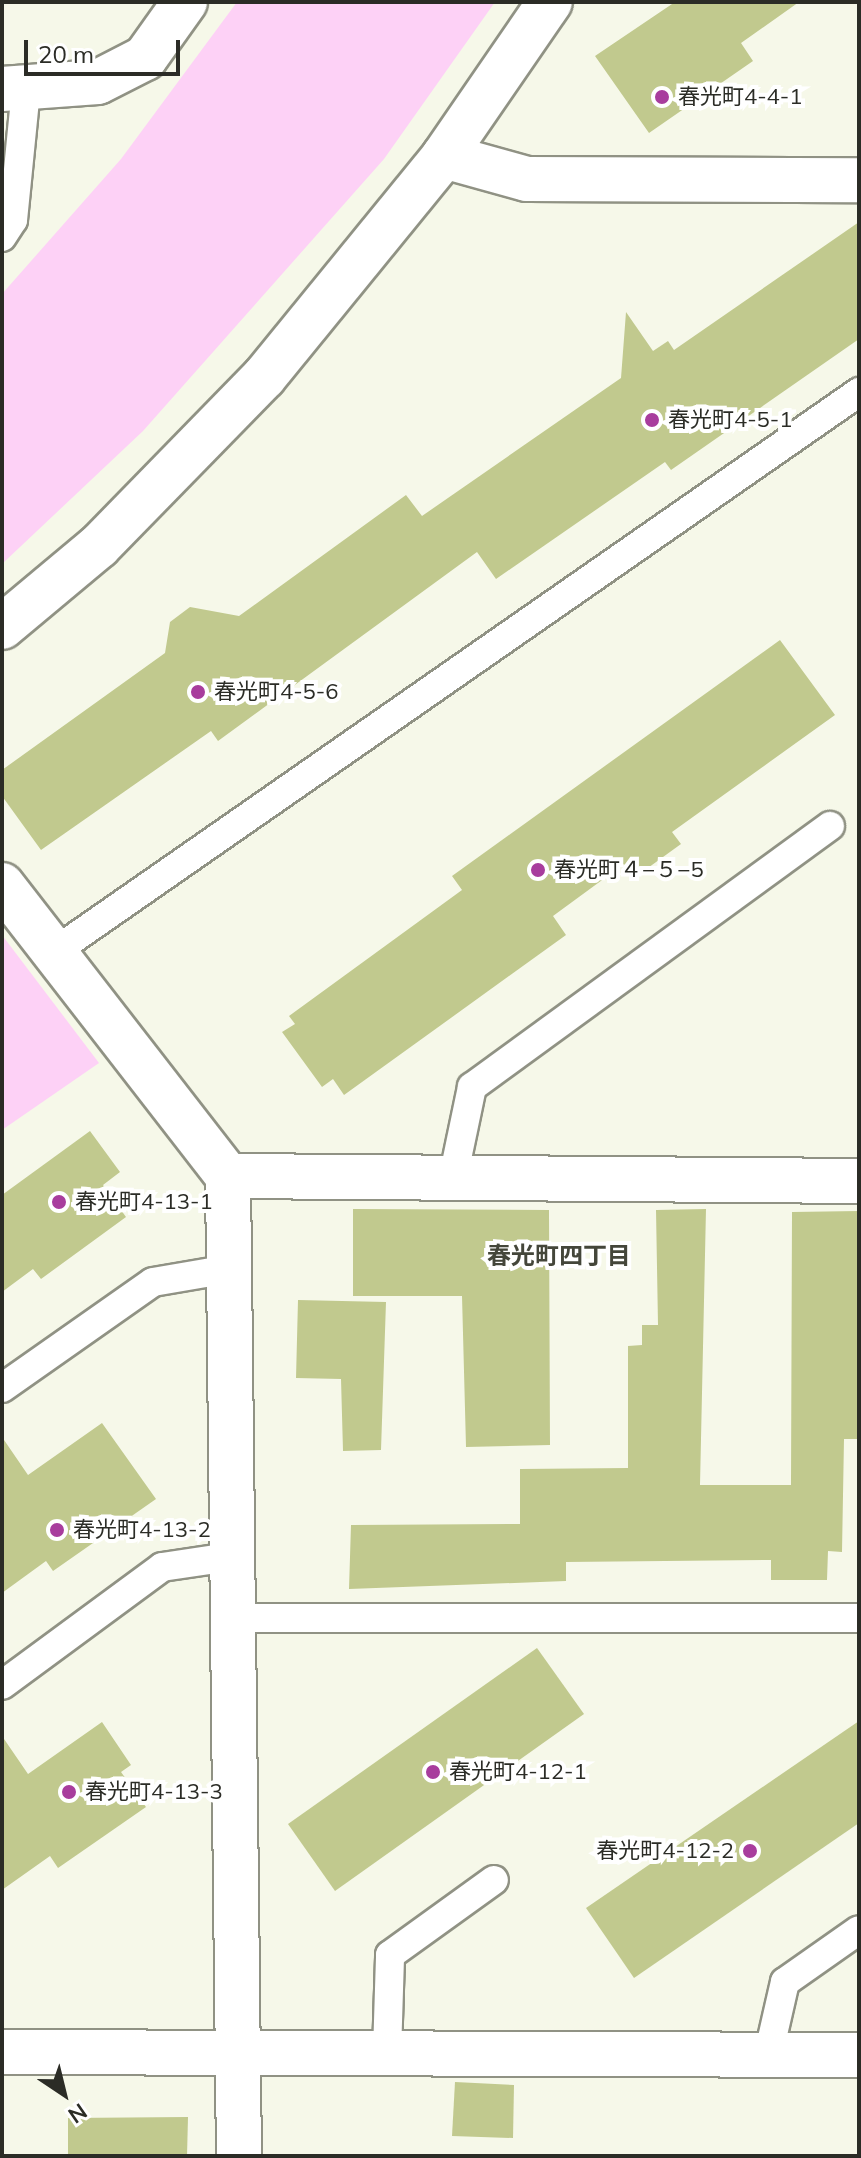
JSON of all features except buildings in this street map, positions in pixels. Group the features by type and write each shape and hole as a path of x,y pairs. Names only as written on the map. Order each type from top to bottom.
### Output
{"street":[{"path":"14,90 98,82 145,58 185,2"},
{"path":"2,627 99,546 264,377 444,156 550,2"},
{"path":"444,156 527,179 859,180"},
{"path":"2,885 228,1176 229,1618 239,2156"},
{"path":"228,1176 859,1181"},
{"path":"2,2052 859,2055"}],"lane":[{"path":"2,237 13,220 14,90"},
{"path":"54,952 859,392"},
{"path":"453,1178 472,1087 830,826"},
{"path":"2,1388 153,1282 229,1269"},
{"path":"2,1685 162,1567 230,1557"},
{"path":"229,1618 859,1618"},
{"path":"387,2053 390,1955 494,1880"},
{"path":"768,2056 785,1982 859,1930"}],"shaded area":[{"path":"237,2 495,2 384,159 143,431 2,564 2,294 121,159"},
{"path":"2,935 99,1063 2,1130"}],"place":[{"name":"春光町4-4-1","path":"662,97"},
{"name":"春光町4-5-1","path":"652,420"},
{"name":"春光町4-5-6","path":"198,692"},
{"name":"春光町４−５−5","path":"538,870"},
{"name":"春光町4-13-1","path":"59,1202"},
{"name":"春光町4-13-2","path":"57,1530"},
{"name":"春光町4-12-1","path":"433,1772"},
{"name":"春光町4-13-3","path":"69,1792"},
{"name":"春光町4-12-2","path":"750,1851"}],"district":[{"name":"春光町四丁目","path":"559,1256"}]}
